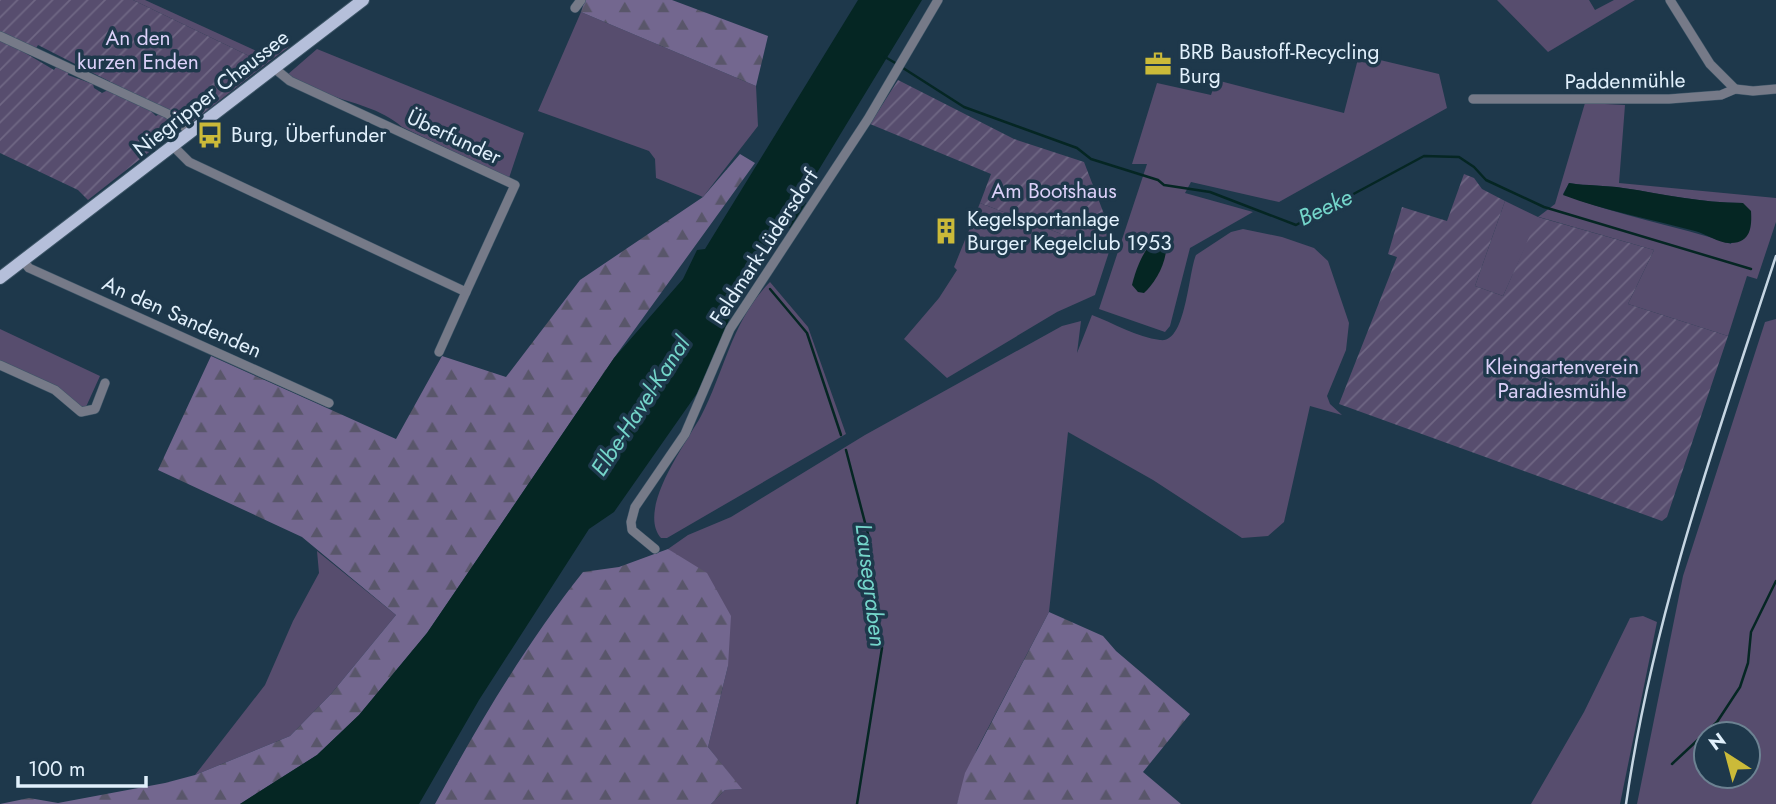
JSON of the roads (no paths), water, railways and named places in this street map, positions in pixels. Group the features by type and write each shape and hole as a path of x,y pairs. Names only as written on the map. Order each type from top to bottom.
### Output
{"main road":[{"name":"Niegripper Chaussee","path":"0,278 363,0"}],"street":[{"name":"Feldmark-Lüdersdorf","path":"655,549 632,530 635,507 685,434 730,329 897,70 938,0"},
{"path":"1670,0 1710,64 1735,89"},
{"path":"0,36 168,114 191,132"},
{"name":"Überfunder","path":"274,68 290,81 515,185 439,352"},
{"name":"Paddenmühle","path":"1473,99 1669,100 1721,95 1735,89 1753,92 1776,89"},
{"path":"173,146 189,162 466,292"},
{"name":"An den Sandenden","path":"23,261 29,268 328,402"},
{"path":"0,365 55,390 81,412 95,409 105,383"}],"water":[{"name":"Elbe-Havel-Kanal","path":"858,0 922,0 801,199 806,203 790,228 785,226 735,304 705,382 614,512 589,529 479,700 419,804 240,804 317,755 359,715 427,633 614,358 683,279 697,250 705,249"},
{"path":"1569,183 1616,187 1697,200 1743,203 1751,211 1749,233 1738,242 1722,242 1695,231 1563,195"},
{"path":"1162,235 1166,249 1159,274 1144,293 1138,292 1132,285 1139,264 1151,243"}],"waterway":[{"name":"Beeke","path":"885,57 897,64"},
{"name":"Beeke","path":"903,68 964,107 1077,148 1091,159 1158,180 1164,185 1210,192 1296,225 1424,156 1459,157 1474,167 1486,180 1544,207 1751,269"},
{"name":"Lausegraben","path":"770,289 807,333 841,435"},
{"name":"Lausegraben","path":"846,450 869,538 882,648 857,804"},
{"path":"1672,764 1717,722 1740,687 1748,663 1751,632 1776,581"}],"railway":[{"path":"1626,804 1638,734 1670,595 1710,459 1776,256"}],"place":[{"name":"BRB Baustoff-Recycling Burg","path":"1158,64"},
{"name":"Burg, Überfunder","path":"210,135"},
{"name":"Kegelsportanlage Burger Kegelclub 1953","path":"946,231"}],"park label":[{"name":"An den kurzen Enden","path":"138,50"},
{"name":"Am Bootshaus","path":"1054,191"},
{"name":"Kleingartenverein Paradiesmühle","path":"1562,379"}]}
